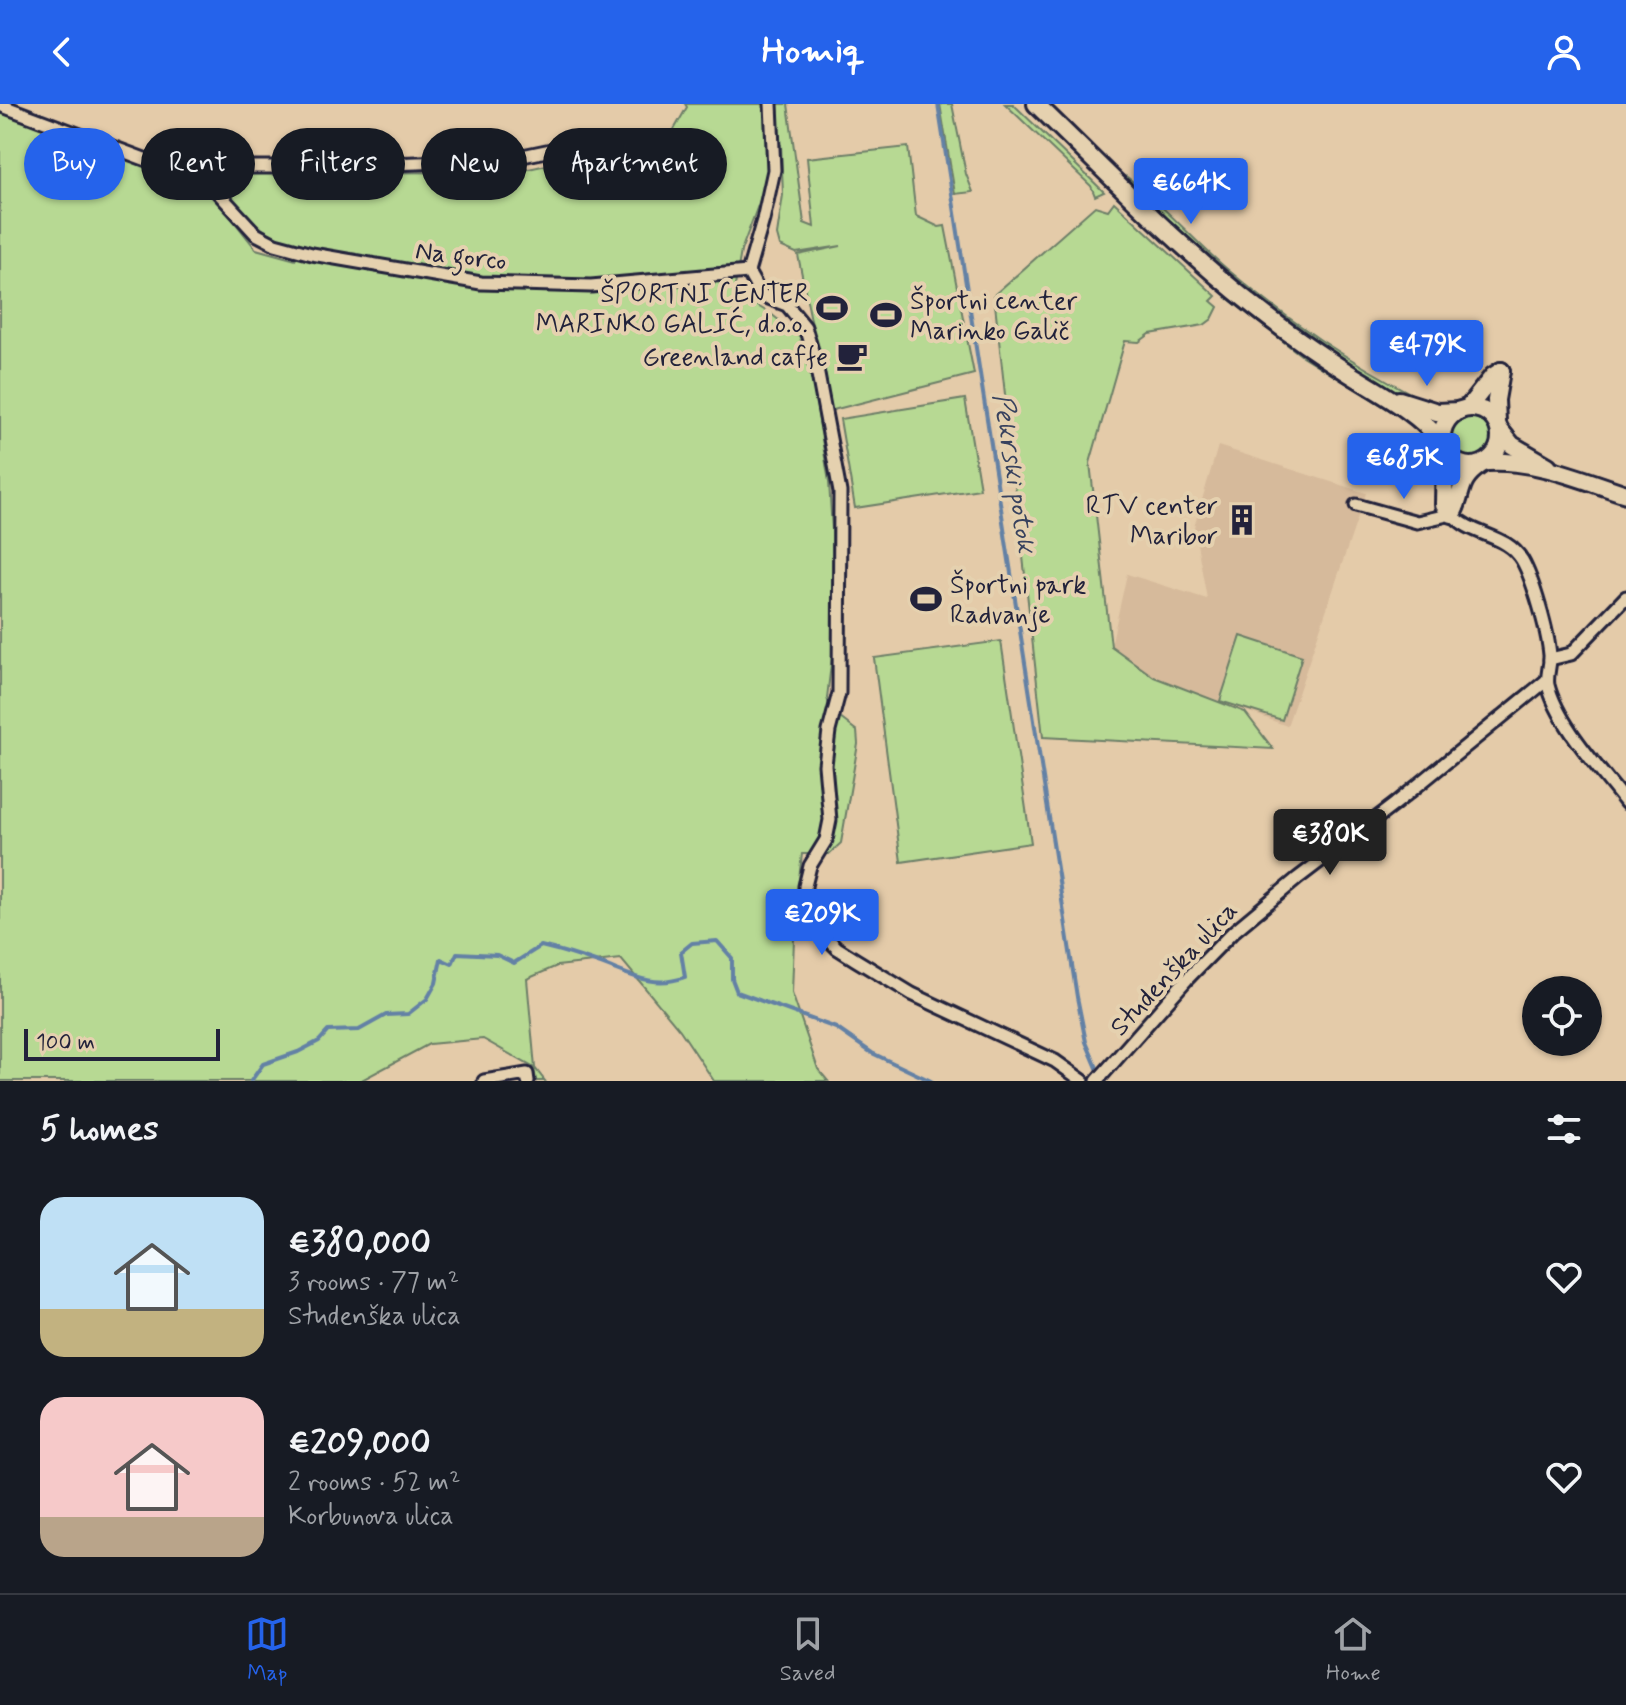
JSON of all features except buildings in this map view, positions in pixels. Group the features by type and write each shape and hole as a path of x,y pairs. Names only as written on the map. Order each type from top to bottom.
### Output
{"main road":[{"path":"1036,104 1184,246 1252,305 1325,357 1393,399 1430,429 1459,464 1552,469"},
{"path":"1501,371 1496,400 1498,426 1498,448 1463,480 1458,504 1452,514 1444,505 1443,446 1446,422 1464,409 1501,371"},
{"path":"1393,399 1437,412 1485,410 1512,445 1552,469 1626,494"}],"street":[{"path":"771,104 774,170 748,272 761,295 787,305 805,327 816,364 840,492 839,693 829,731 825,765 830,820 826,840 810,866 805,900 814,922 837,948 912,994 1055,1061 1083,1081"},
{"path":"0,105 141,158"},
{"path":"255,167 503,160 543,152"},
{"name":"Na gorco","path":"225,200 256,234 275,244 312,254 481,283 591,286 748,272"},
{"path":"1356,505 1417,522 1452,514 1467,528 1499,539 1518,553 1531,581 1550,659 1547,680 1568,725 1626,803"},
{"path":"1550,659 1571,654 1626,597"},
{"name":"Studenška ulica","path":"1097,1081 1187,979 1258,909 1383,814 1547,680"},
{"path":"484,1081 527,1074 528,1081"}],"shaded area":[{"path":"1218,446 1366,493 1287,726 1154,677 1111,646 1127,574 1207,599 1194,527"}],"green space":[{"path":"685,104 788,104 804,223 814,227 807,158 908,147 916,216 939,227 945,226 974,374 829,411 798,255 841,246 796,253 780,246 777,235 783,195 781,144 741,251 734,292 771,314 802,338 809,359 829,482 834,639 827,698 831,711 857,731 858,744 841,843 829,854 802,854 795,911 792,993 818,1069 828,1081 714,1081 680,1030 621,959 557,966 527,979 535,1068 545,1081 536,1081 534,1068 483,1039 429,1044 360,1081 0,1081 0,110 48,128 24,128 24,200 125,200 125,157 141,163 141,200 217,200 256,249 296,260 234,200 255,200 255,173 271,173 271,200 405,200 405,172 421,172 421,200 527,200 527,169 543,166 543,200 727,200 727,128 675,128 687,107"},
{"path":"940,104 952,104 966,174 973,192 955,194"},
{"path":"1005,104 1013,104 1104,192 1095,196 1091,186"},
{"path":"1127,177 1227,269 1274,307 1345,355 1421,399 1373,379 1287,322 1180,232 1129,184"},
{"path":"1114,202 1216,296 1211,301 1218,307 1212,319 1204,325 1150,334 1139,342 1125,341 1090,463 1111,646 1154,677 1245,712 1273,749 1043,737 994,295 1095,206 1108,210"},
{"path":"1226,297 1235,300 1396,409 1412,424 1302,356"},
{"path":"965,399 980,489 855,508 840,419"},
{"path":"1471,418 1485,424 1491,438 1485,452 1471,458 1457,452 1451,438 1457,424"},
{"path":"1241,636 1302,656 1282,720 1220,701"},
{"path":"1001,641 1031,843 901,862 874,658"}],"waterway":[{"name":"Pekrski potok","path":"938,104 1077,997 1086,1042 1100,1075"},
{"path":"251,1081 263,1064 298,1052 319,1041 328,1031 359,1030 386,1015 408,1014 427,999 436,983 441,959 452,964 457,953 497,955 514,963 541,946 643,979 663,982 685,977 681,952 692,943 717,941 732,958 732,979 737,992 836,1028 872,1053 931,1081"}],"place":[{"name":"ŠPORTNI CENTER MARINKO GALIĆ, d.o.o.","path":"832,308"},
{"name":"Športni center Marinko Galič","path":"886,315"},
{"name":"Greenland caffe","path":"852,356"},
{"name":"RTV center Maribor","path":"1242,520"},
{"name":"Športni park Radvanje","path":"926,599"}]}
